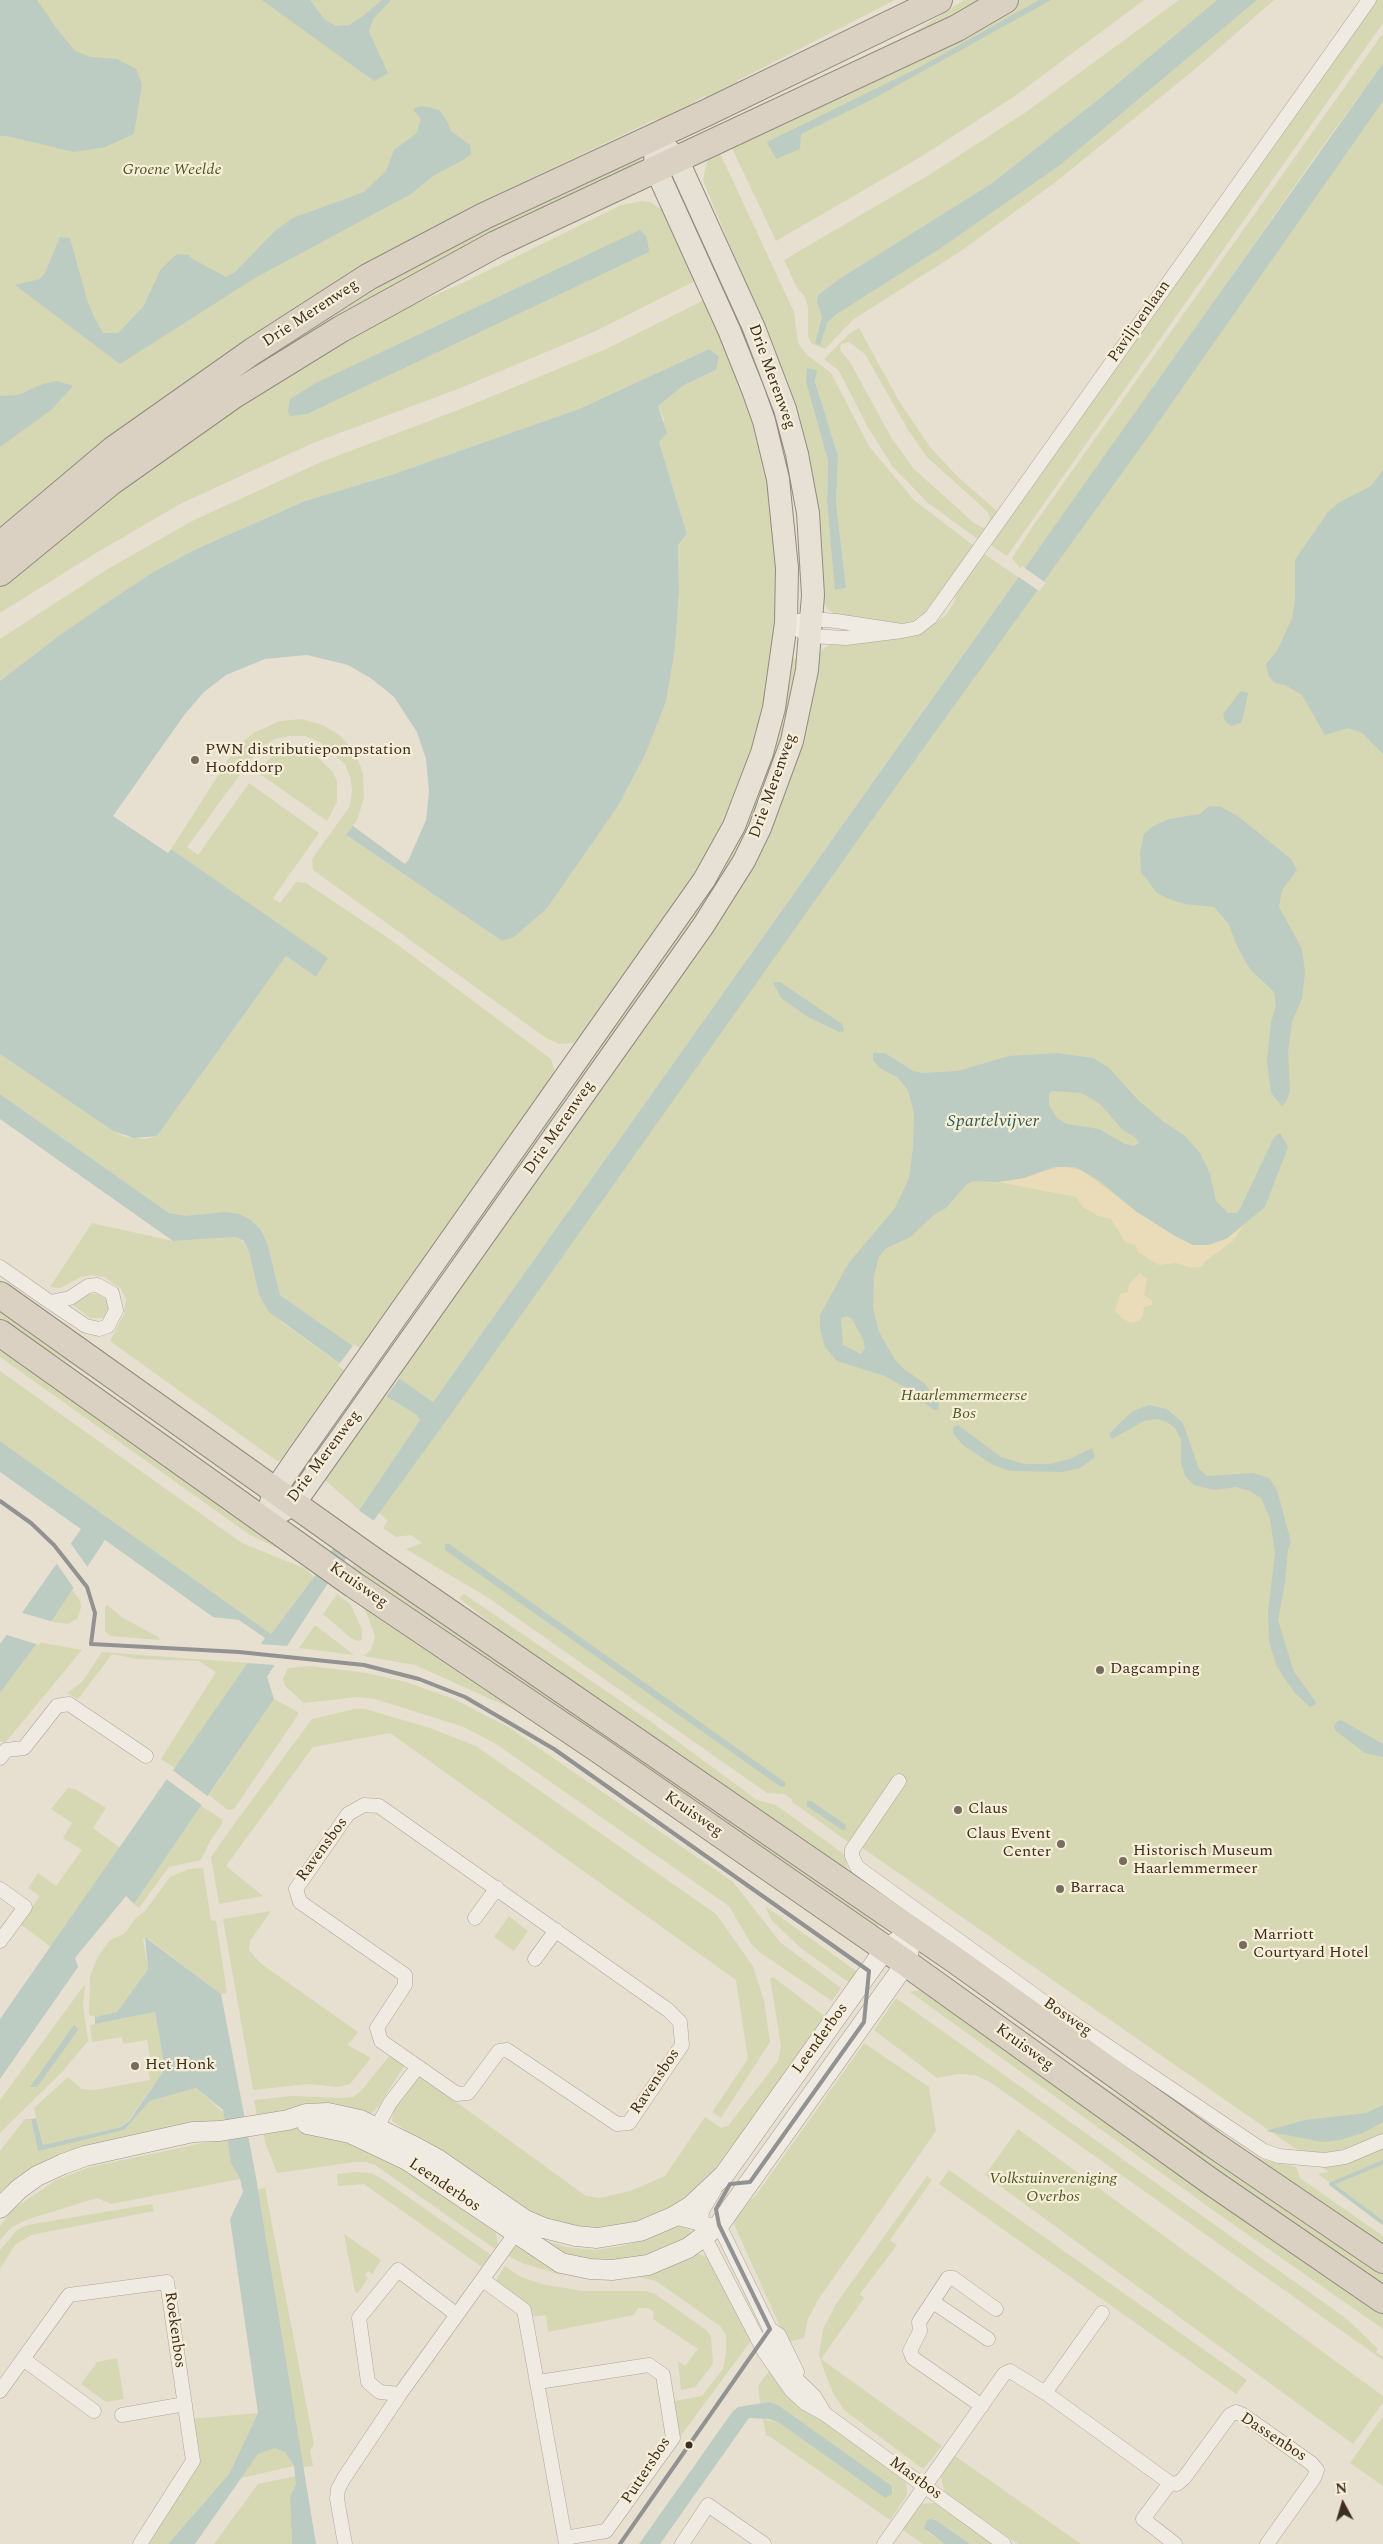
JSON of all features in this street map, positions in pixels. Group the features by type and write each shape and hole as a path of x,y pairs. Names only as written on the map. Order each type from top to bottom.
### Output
{"highway":[{"name":"Drie Merenweg","path":"0,545 114,449 253,351 368,277 484,216 939,0"},
{"name":"Drie Merenweg","path":"0,573 111,482 234,396 341,329 496,244 957,28 1005,0"},
{"name":"Kruisweg","path":"0,1295 335,1534 913,1932 1211,2143 1383,2260"},
{"name":"Kruisweg","path":"0,1332 266,1520 354,1585 561,1723 895,1956 1210,2182 1383,2300"}],"main road":[{"name":"Drie Merenweg","path":"284,1497 350,1383 676,922 709,872 734,826 762,753 774,708 786,623 787,568 778,478 764,421 655,136"},
{"name":"Drie Merenweg","path":"266,1520 370,1397 668,978 744,861 766,812 792,741 807,670 811,628 813,565 808,513 797,454 785,409 754,328 666,164"},
{"name":"Leenderbos","path":"520,2227 597,2238 640,2231 673,2217 691,2206 724,2175 913,1932"},
{"name":"Leenderbos","path":"0,2220 19,2198 58,2174 82,2165 194,2139 220,2131 288,2120 306,2114 328,2113 352,2117 372,2134 437,2159 561,2263 590,2269 612,2270 656,2262 684,2250 708,2228 895,1956"},
{"name":"Leenderbos","path":"0,2208 19,2189 37,2176 62,2164 138,2143 193,2132 220,2131"}],"street":[{"name":"Paviljoenlaan","path":"786,623 846,638 917,628 931,617 1369,0"},
{"path":"0,1267 50,1302"},
{"path":"0,1758 6,1750 24,1748 57,1706 68,1704 146,1756"},
{"name":"Bosweg","path":"899,1781 852,1850 852,1856 857,1867 1069,2020 1264,2151 1279,2156 1325,2160 1344,2157 1383,2141"},
{"name":"Ravensbos","path":"364,1805 379,1806 556,1930 668,2010 680,2022 682,2045 629,2122 617,2124 507,2050 499,2051 466,2093 457,2094 388,2048 378,2036 377,2028 405,1985 405,1975 300,1902 296,1889 348,1814 364,1805"},
{"path":"475,1918 497,1888"},
{"path":"0,1889 24,1906 0,1941"},
{"path":"535,1959 556,1930"},
{"path":"372,2134 390,2103 417,2068"},
{"name":"Leenderbos","path":"708,2228 702,2211 724,2175"},
{"path":"673,2217 708,2228"},
{"path":"345,2544 337,2499 338,2488 400,2394 520,2227"},
{"name":"Mastbos","path":"708,2228 770,2329 779,2335 802,2384 814,2396 825,2414"},
{"name":"Mastbos","path":"708,2228 769,2361 790,2390 805,2403 825,2414 1004,2544"},
{"path":"400,2394 380,2392 368,2382 359,2318 398,2270 456,2314"},
{"path":"982,2406 913,2358 910,2351 920,2331 919,2322 948,2278 953,2278 996,2309"},
{"name":"Puttersbos","path":"483,2280 524,2310 566,2541 606,2531 672,2438 663,2375 649,2365 538,2382"},
{"name":"Roekenbos","path":"0,2391 70,2295 167,2282 193,2460 140,2544"},
{"path":"933,2302 988,2339"},
{"path":"1045,2393 1102,2313"},
{"path":"23,2359 94,2411"},
{"path":"884,2544 1004,2374 1010,2370 1170,2483"},
{"path":"122,2414 185,2404"},
{"name":"Dassenbos","path":"1175,2544 1143,2519 1170,2483 1177,2484 1184,2478 1230,2415 1236,2412 1311,2463 1317,2470 1314,2478 1267,2544"},
{"path":"682,2544 708,2505 764,2544"}],"green space":[{"name":"Groene Weelde","path":"0,0 895,0 737,81 737,88 708,101 705,96 695,101 698,108 663,124 656,119 470,207 429,231 0,538"},
{"path":"964,0 987,0 882,53"},
{"path":"1020,0 1144,0 1015,96 919,158 776,241 730,144 987,20"},
{"path":"1179,0 1217,0 1100,98 992,183 839,279 818,295 817,302 822,317 815,343 827,323 837,314 941,248 1059,166 1257,0 1274,0 1194,70 1053,184 961,251 854,319 825,349 811,343 808,337 808,307 804,295 798,290 784,260 929,175 1026,112"},
{"path":"1376,0 1383,0 1383,23 1007,556 1002,553 991,545 994,538"},
{"path":"1383,33 1383,63 1312,161 1106,456 1022,571 1012,558 1033,526"},
{"name":"Haarlemmermeerse Bos","path":"1383,97 1383,2221 1318,2174 1329,2172 851,1840 848,1842 791,1801 793,1800 784,1794 767,1793 487,1597 406,1549 422,1543 411,1535 396,1537 383,1528 388,1520 375,1510"},
{"path":"719,151 794,312 798,343 806,354 831,373 869,446 914,500 974,546 925,612 912,621 893,625 837,616 827,609 821,597 744,280 703,180 708,159","holes":["816,370 815,380 838,456 836,502 846,588 836,590 827,502 828,461 806,382"]},
{"path":"632,159 642,161 475,250 0,555 219,382 394,275 510,211"},
{"path":"642,201 650,202 663,210 699,279 596,331 458,389 313,443 182,503 96,553 0,613 0,586 60,534 170,449 364,327 467,281 621,205","holes":["647,237 648,252 299,416"]},
{"path":"708,298 766,450 782,608 760,737 730,814 698,879 588,1034 573,1043 559,1044 546,1038 313,870 312,859 350,806 352,789 345,764 320,742 305,736 289,736 275,739 259,749 187,847 198,855 249,783 319,833 273,898 280,903 296,882 306,883 394,942 551,1059 555,1072 553,1086 364,1354 280,1295 268,1245 261,1230 169,1213 0,1094 0,1054 113,1131 125,1137 145,1139 157,1136 286,956 316,977 327,958 171,849 237,746 255,732 280,721 302,719 323,725 341,736 355,753 363,773 364,797 358,818 347,836 502,941 584,854 618,806 645,755 675,648 679,591 678,545 687,534 659,442 664,420 658,406 684,385 716,370 709,349 579,409 391,475 305,501 194,550 155,571 117,596 61,634 0,681 0,639 106,570 192,521 321,462 466,407 604,350"},
{"path":"859,328 899,401 930,447 958,477 998,512 979,540 928,503 893,467 867,426 839,371 824,359 849,334","holes":["849,342 865,354 908,430 927,457 988,512 990,519 984,528 974,523 913,468 891,437 850,362 840,350 841,344"]},
{"path":"983,553 1018,577 433,1402 395,1376 727,902 815,659 822,650 833,643 903,637 924,632 946,615 954,603 956,594"},
{"path":"790,658 801,660 784,745 740,854 601,1059 571,1091 450,1265 470,1228 690,915"},
{"path":"291,750 302,750 314,754 333,772 337,781 337,802 327,821 257,772 273,755"},
{"path":"92,1223 173,1241 235,1237 244,1242 249,1252 259,1295 279,1320 351,1372 290,1458 277,1461 110,1341 124,1314 126,1299 121,1289 105,1277 91,1275 81,1277 60,1288 50,1287"},
{"path":"90,1294 98,1294 108,1301 108,1313 104,1318 90,1318 72,1304"},
{"path":"0,1304 112,1390 0,1320"},
{"path":"0,1343 284,1551 250,1535 0,1357"},
{"path":"0,1371 242,1543 306,1569 314,1577 271,1634 0,1441"},
{"path":"382,1394 417,1415 420,1420 359,1510 325,1480"},
{"path":"360,1556 873,1919 878,1924 880,1931 348,1573"},
{"path":"72,1590 80,1600 81,1607 78,1618 68,1624 51,1622"},
{"path":"355,1593 555,1734 513,1709 415,1665 363,1656 371,1650 375,1637 368,1616"},
{"path":"337,1594 350,1604 362,1629 362,1640 357,1641 351,1638 323,1614"},
{"path":"464,1594 647,1719 757,1800 776,1805 845,1855 849,1877 523,1649 459,1598"},
{"path":"107,1605 123,1618 158,1637 160,1640 110,1636 105,1631 105,1607"},
{"path":"315,1625 354,1655 299,1648"},
{"path":"38,1642 82,1650 5,1743 0,1741 0,1693"},
{"path":"102,1652 249,1663 175,1768 161,1759 216,1672 199,1661 136,1659 112,1654 78,1699 67,1693 82,1682"},
{"path":"310,1666 366,1673 406,1682 454,1699 510,1728 733,1882 781,1943 841,1988 832,2001 762,1954 751,1944 729,1906 496,1744 464,1727 375,1699 357,1697 304,1703 285,1686 283,1679 288,1668"},
{"path":"274,1699 298,1712 298,1715 234,1809 228,1810 209,1795"},
{"path":"355,1709 365,1709 430,1728 476,1746 716,1914 753,1966 764,2001 770,2042 721,2118 712,2112 748,2059 736,1980 390,1733 313,1747 226,1866 263,1896 219,1904 211,1857 312,1719"},
{"path":"68,1788 75,1789 106,1808 93,1828 120,1848 51,1947 20,1924 40,1896 28,1888 38,1873 56,1886 82,1850 63,1838 72,1823 51,1809"},
{"path":"201,1806 222,1819 222,1824 210,1841 201,1860 169,1867 139,1908 134,1904"},
{"path":"203,1868 211,1920 216,1921 227,1993 221,1994 149,1939 143,1939 148,1969 117,2012 95,2017 89,2015 90,1976 98,1956 110,1940 124,1934 136,1918 145,1911 170,1877 189,1869"},
{"path":"765,1906 859,1973 851,1984 802,1949 772,1921"},
{"path":"271,1911 250,1941 249,1950 260,1963 358,2032 348,2045 371,2058 350,2084 338,2087 309,2084 253,2090 223,1919"},
{"path":"509,1916 528,1931 514,1951 494,1937"},
{"path":"773,1977 827,2018 723,2160 692,2198 650,2220 590,2232 521,2213 392,2121 393,2111 419,2075 586,2196 600,2198 630,2191 665,2176 705,2117 721,2128 728,2126 778,2061 781,2046 770,1978"},
{"path":"85,1984 83,2006 88,2041 63,2071 0,2133 0,2100"},
{"path":"919,1990 930,1994 1383,2311 1383,2329 1217,2213 910,1992"},
{"path":"896,1998 1347,2319 1378,2349 1376,2352 1383,2357 1383,2360 990,2082 975,2075 958,2074 937,2078 874,2030"},
{"path":"155,2012 165,2069 128,2121 121,2127 43,2145 34,2108 68,2077 82,2089 94,2090 150,2080 147,2065 151,2063 147,2040 123,2044 122,2037 92,2042 90,2025"},
{"path":"864,2043 929,2087 936,2131 818,2300 808,2319 804,2338 787,2342 734,2224 736,2213 756,2195"},
{"path":"390,2055 405,2065 378,2107 368,2116 257,2116 254,2100 292,2096 353,2097 361,2091"},
{"path":"1060,2059 1267,2190 1383,2268 1383,2288"},
{"path":"196,2088 223,2112 225,2120 167,2132 0,2201 0,2151 25,2119 31,2119 38,2150 124,2130 150,2101"},
{"path":"303,2128 370,2145 496,2233 498,2245 495,2249 375,2165 366,2162 277,2173 265,2142 263,2129"},
{"name":"Volkstuinvereniging Overbos","path":"1018,2129 1383,2396 1383,2403 1353,2444 985,2175"},
{"path":"227,2139 235,2171 240,2179 111,2204 97,2198 29,2219 12,2227 0,2240 0,2226 12,2210 56,2180 90,2167"},
{"path":"1250,2156 1296,2167 1300,2178 1383,2236 1383,2249"},
{"path":"949,2170 1247,2380 1236,2394 939,2184"},
{"path":"371,2173 384,2180 491,2255 482,2267 364,2184 338,2186 337,2174"},
{"path":"927,2176 932,2180 890,2240 897,2245 860,2294 864,2298 821,2359 942,2446 923,2469 844,2410 833,2393 819,2355 823,2329 836,2304"},
{"path":"265,2188 314,2445 310,2450 313,2466 303,2467 258,2189"},
{"path":"152,2204 154,2211 31,2235 15,2245 0,2269 0,2250 17,2230 27,2225"},
{"path":"678,2225 690,2230 692,2236 647,2257 620,2263 562,2256 539,2239 567,2247 594,2250 646,2240"},
{"path":"344,2234 381,2260 372,2274 368,2271 365,2276 368,2278 358,2293 355,2292"},
{"path":"514,2246 520,2247 581,2276 558,2274 522,2263 507,2255"},
{"path":"697,2253 711,2259 753,2338 677,2441 670,2402 702,2396 723,2369 726,2353 726,2335 720,2326 656,2281 632,2275 667,2267 694,2257"},
{"path":"505,2266 519,2276 541,2284 583,2291 646,2291 655,2294 705,2329 711,2336 713,2364 695,2387 681,2390 678,2361 685,2366 698,2349 653,2319 654,2312 648,2308 638,2308 634,2315 548,2332 546,2315 530,2317 495,2282"},
{"path":"117,2358 124,2399 106,2402 81,2384 97,2362"},
{"path":"770,2370 834,2429 906,2482 907,2495 890,2520 769,2436 766,2436 763,2419 778,2422 885,2498 893,2491 892,2486 778,2405 769,2402 760,2403 758,2386"},
{"path":"258,2413 229,2474 168,2544 145,2544 196,2468 190,2419"},
{"path":"1383,2416 1383,2486 1350,2463"},
{"path":"279,2448 285,2451 294,2466 241,2478 258,2454 269,2449"},
{"path":"952,2454 1081,2544 1018,2544 945,2494 940,2474"},
{"path":"296,2476 296,2484 290,2497 292,2544 214,2544 258,2484"},
{"path":"934,2503 993,2544 970,2544 935,2519 931,2519 927,2532 944,2544 923,2544 900,2528 913,2509 921,2504"}],"sand":[{"path":"1062,1166 1082,1170 1137,1212 1193,1245 1226,1239 1244,1225 1233,1241 1208,1259 1201,1267 1191,1268 1176,1263 1159,1265 1138,1252 1135,1245 1125,1242 1111,1219 1098,1216 1083,1207 1076,1197 998,1182 1018,1179"},
{"path":"1140,1273 1147,1279 1144,1295 1152,1300 1152,1305 1144,1307 1143,1316 1139,1321 1131,1323 1121,1318 1115,1311 1120,1294 1128,1292 1129,1284"}],"water":[{"path":"0,0 37,0 75,51 91,57 117,59 136,69 142,84 134,134 105,147 74,152 0,136"},
{"path":"262,0 310,0 325,20 336,26 349,25 382,0 391,0 373,19 369,32 388,73 374,81"},
{"path":"1039,0 1051,0 871,100 801,134 800,149 776,159 767,142 922,66"},
{"path":"1217,0 1257,0 1059,166 941,248 837,314 827,323 820,345 815,343 822,317 817,302 818,295 839,279 992,183 1100,98"},
{"path":"1383,63 1383,101 1148,437 889,796 451,1414 326,1586 267,1677 274,1699 134,1904 126,1896 75,1958 78,1967 0,2079 0,2019 265,1638 239,1620 213,1617 105,1540 38,1642 0,1693 0,1644 81,1529 0,1472 0,1441 271,1634 314,1577 420,1420 417,1415 382,1394 269,1312 259,1295 249,1252 244,1241 235,1237 173,1241 0,1119 0,1094 169,1213 186,1216 225,1212 239,1214 251,1220 261,1230 268,1245 280,1295 433,1402"},
{"path":"422,106 439,110 451,131 470,145 471,154 433,176 411,194 255,278 120,364 15,285 40,279 45,273 60,237 70,238 87,300 95,319 103,333 118,333 143,307 161,269 177,254 190,255 189,257 226,277 234,273 276,230 293,218 364,192 386,171 394,150 417,133 421,119 413,109"},
{"path":"640,230 647,237 649,252 307,414 290,416 288,411 290,399 316,383"},
{"path":"709,349 719,357 716,370 684,385 658,406 667,433 659,442 687,534 678,545 679,591 675,648 666,701 645,755 618,806 547,908 514,937 502,941 346,835 353,826 405,864 409,859 426,820 429,792 426,759 417,732 394,697 372,679 348,665 307,655 265,659 226,675 204,692 185,714 113,816 168,853 171,849 328,958 316,977 286,956 157,1136 134,1138 113,1131 0,1054 0,681 61,634 117,596 155,571 194,550 305,501 391,475 579,409"},
{"path":"807,368 817,370 815,381 838,456 836,502 846,588 835,590 827,502 828,461 806,382"},
{"path":"57,381 73,386 51,410 0,447 0,396 18,395 43,384"},
{"path":"1383,470 1383,754 1362,733 1348,728 1325,735 1302,695 1285,685 1275,683 1269,677 1266,664 1277,651 1292,618 1295,599 1295,560 1328,512 1340,502 1371,486"},
{"path":"1241,691 1248,693 1243,718 1241,723 1231,726 1225,721 1223,714"},
{"path":"1209,806 1221,807 1239,817 1291,859 1297,870 1282,890 1279,907 1302,949 1305,972 1302,998 1292,1022 1288,1052 1290,1091 1286,1102 1282,1106 1271,1093 1267,1062 1271,1022 1276,1006 1274,992 1250,969 1238,948 1228,923 1214,907 1184,904 1167,898 1157,893 1141,872 1140,852 1144,834 1153,826 1169,819 1200,814"},
{"path":"773,982 780,982 842,1024 844,1031 839,1032 808,1017 781,998"},
{"name":"Spartelvijver","path":"873,1053 885,1053 913,1071 924,1073 958,1071 1009,1056 1057,1053 1093,1058 1108,1067 1139,1101 1164,1122 1185,1136 1200,1153 1210,1174 1216,1201 1228,1213 1237,1213 1241,1207 1274,1137 1280,1133 1288,1147 1265,1207 1226,1239 1208,1245 1193,1245 1175,1236 1137,1212 1097,1179 1075,1167 1054,1167 1024,1178 998,1182 973,1181 966,1185 946,1208 935,1214 910,1237 885,1249 879,1257 874,1276 873,1308 879,1332 895,1360 905,1370 924,1383 935,1398 939,1405 938,1410 934,1410 906,1388 885,1376 837,1361 825,1347 820,1329 820,1315 848,1264 895,1208 909,1178 913,1148 914,1114 908,1090 898,1078 880,1068 873,1060","holes":["1052,1091 1081,1093 1099,1103 1123,1130 1136,1138 1139,1143 1134,1146 1125,1144 1099,1129 1067,1124 1057,1118 1049,1105 1049,1094","847,1316 852,1319 863,1339 865,1348 861,1354 843,1345 841,1318"]},
{"path":"1149,1405 1167,1409 1183,1423 1199,1469 1207,1476 1253,1473 1269,1478 1277,1490 1291,1542 1288,1550 1285,1582 1278,1620 1294,1672 1316,1702 1315,1705 1310,1707 1294,1692 1277,1667 1269,1642 1268,1612 1275,1553 1270,1519 1261,1498 1250,1491 1236,1487 1214,1490 1194,1485 1185,1476 1181,1463 1181,1439 1175,1428 1167,1422 1158,1419 1144,1421 1112,1439 1109,1434 1133,1411"},
{"path":"958,1425 1001,1457 1024,1464 1050,1464 1070,1459 1092,1448 1095,1457 1080,1468 1063,1472 1010,1471 993,1465 963,1445 953,1433 953,1427"},
{"path":"445,1544 449,1544 786,1783 785,1786 781,1787 445,1550"},
{"path":"1341,1720 1383,1744 1383,1757 1365,1753 1336,1731 1334,1727 1336,1722"},
{"path":"807,1801 811,1801 846,1825 845,1830 842,1830 807,1806"},
{"path":"145,1937 221,1994 256,2177 316,2544 292,2544 290,2497 296,2484 294,2466 285,2452 275,2448 258,2454 195,2544 168,2544 229,2474 258,2413 230,2219 243,2192 240,2179 231,2163 223,2110 196,2088 150,2101 124,2130 38,2151 31,2119 36,2118 43,2145 121,2127 129,2121 165,2069 155,2012 95,2024 95,2017 117,2012 148,1969"},
{"path":"74,2025 78,2030 37,2087 30,2087"},
{"path":"1383,2105 1383,2122 1363,2133 1340,2140 1322,2142 1266,2131 1305,2120 1366,2113"},
{"path":"769,2402 778,2405 892,2486 892,2494 885,2498 778,2422 769,2419 749,2418 660,2544 639,2544 733,2411 738,2407"},
{"path":"927,2520 936,2520 970,2544 944,2544 924,2528"}],"pier":[{"path":"1022,566 1046,583 1039,591 1016,575"},
{"path":"354,1344 400,1377 385,1398 338,1366"},
{"path":"357,1509 374,1521 349,1557 333,1544"},
{"path":"69,1541 89,1569 75,1590 55,1561"},
{"path":"19,1612 54,1622 39,1645 4,1634"},
{"path":"258,1644 289,1646 277,1665 246,1663"},
{"path":"171,1769 209,1797 203,1806 165,1778"}],"waterway":[{"path":"1383,2162 1331,2184 1383,2223"}],"transit line":[{"path":"0,1501 31,1523 54,1545 87,1587 95,1613 91,1644 239,1652 364,1665 419,1679 465,1697 554,1749 869,1971 864,2022 750,2182 730,2184 716,2209 719,2225 770,2329 620,2544"}],"place":[{"name":"PWN distributiepompstation Hoofddorp","path":"195,760"},
{"name":"Dagcamping","path":"1100,1670"},
{"name":"Claus","path":"958,1810"},
{"name":"Claus Event Center","path":"1061,1844"},
{"name":"Historisch Museum Haarlemmermeer","path":"1123,1861"},
{"name":"Barraca","path":"1060,1889"},
{"name":"Marriott Courtyard Hotel","path":"1243,1945"},
{"name":"Het Honk","path":"135,2066"}]}
